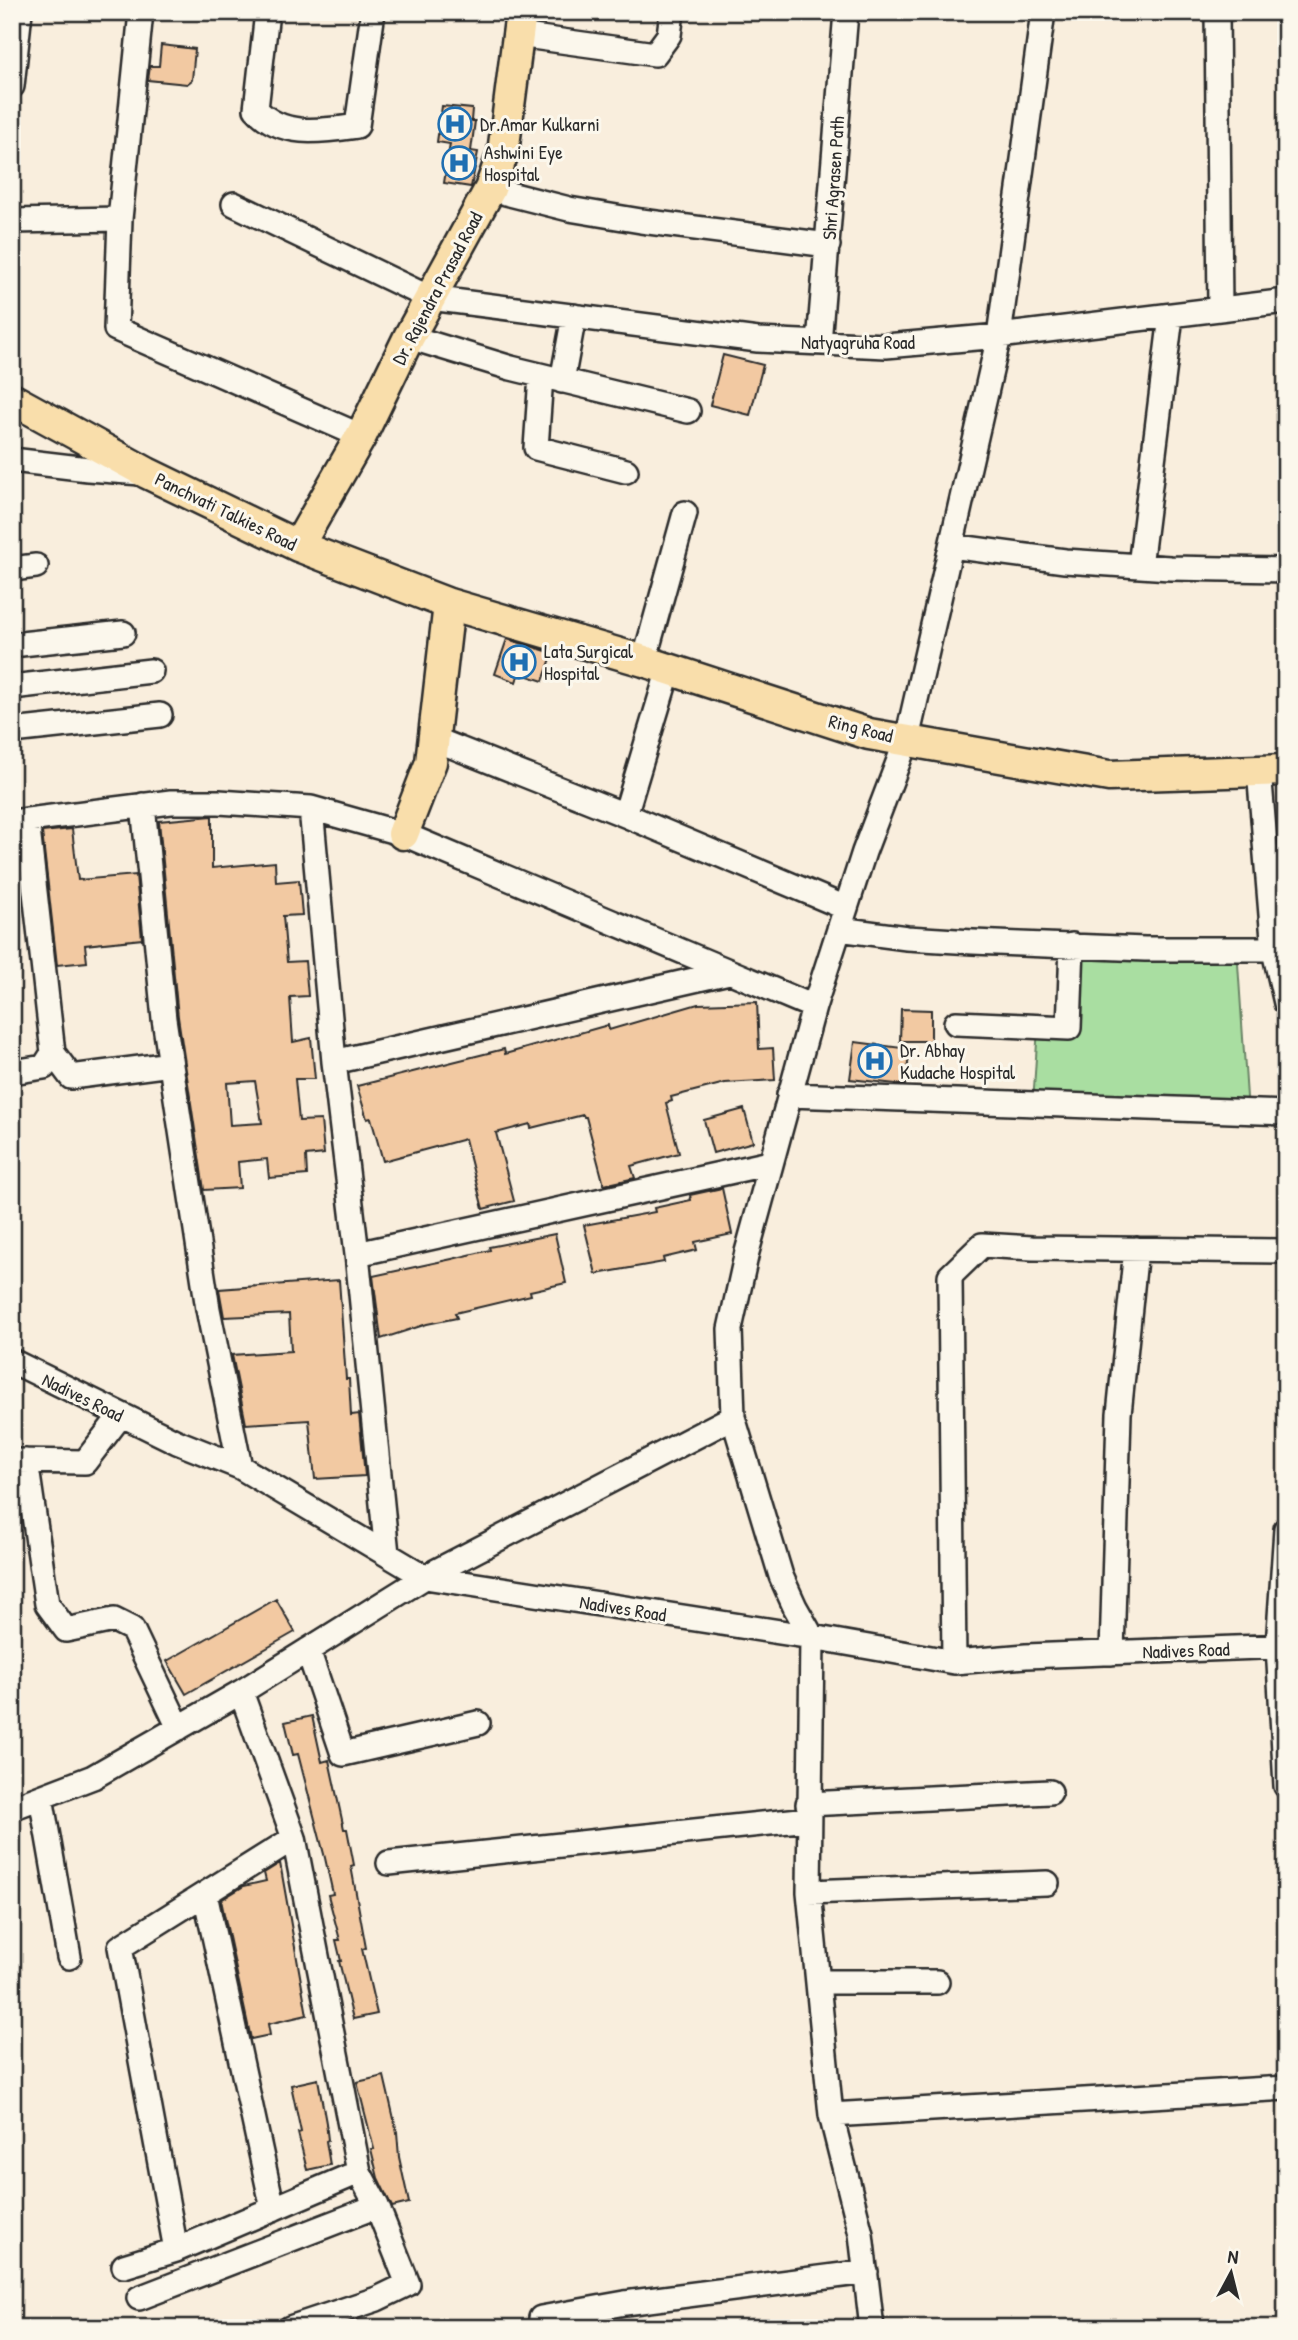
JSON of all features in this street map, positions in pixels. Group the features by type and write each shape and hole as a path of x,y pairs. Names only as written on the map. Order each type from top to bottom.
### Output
{"main road":[{"name":"Dr. Rajendra Prasad Road","path":"298,546 361,436 409,337 490,189 503,153 520,24"},
{"name":"Panchvati Talkies Road","path":"12,398 147,473 298,546 449,604"},
{"name":"Ring Road","path":"449,604 657,665 869,734 1109,776 1272,770"},
{"path":"403,834 431,762 449,604"}],"street":[{"path":"12,86 20,12"},
{"path":"141,12 120,219 116,328 361,436"},
{"path":"267,12 256,109 266,121 295,130 333,130 358,126 373,12"},
{"path":"520,24 655,54 669,36 672,12"},
{"name":"Shri Agrasen Path","path":"819,343 846,12"},
{"path":"872,2328 861,2234 831,2115 809,1892 812,1637 781,1576 733,1417 730,1329 770,1163 814,1007 842,918 907,739 999,336 1043,12"},
{"path":"1217,12 1220,309"},
{"path":"490,189 569,209 641,221 828,245"},
{"name":"Natyagruha Road","path":"234,204 430,299 758,340 886,346 999,336 1286,301"},
{"path":"12,221 120,219"},
{"path":"573,316 552,378 536,448 626,471"},
{"path":"1140,566 1171,316"},
{"path":"409,337 552,378 688,411"},
{"path":"12,460 147,473"},
{"path":"625,815 657,665 685,513"},
{"path":"951,546 1065,561 1286,570"},
{"path":"12,569 36,566"},
{"path":"12,645 123,633"},
{"path":"12,687 151,671"},
{"path":"12,730 160,715"},
{"path":"434,739 625,815 842,918 907,938 1145,949 1280,950"},
{"path":"1272,770 1280,950 1286,1003"},
{"path":"172,1064 71,1077 53,1053 20,821 143,805 219,802 311,808 403,834 814,1007"},
{"path":"143,805 164,1019 208,1309 240,1467"},
{"path":"311,808 334,1062 357,1254 387,1554"},
{"path":"956,1023 1069,1028 1072,945"},
{"path":"334,1062 729,972"},
{"path":"12,1072 44,1067 53,1053"},
{"path":"789,1095 1286,1113"},
{"path":"357,1254 770,1163"},
{"path":"954,1662 950,1276 982,1245 1286,1251"},
{"path":"1112,1653 1119,1414 1136,1249"},
{"name":"Nadives Road","path":"12,1361 177,1442 240,1467 425,1577 812,1637 954,1662 1282,1646"},
{"path":"121,1415 85,1462 19,1461 47,1604 66,1630 114,1620 132,1629 179,1728"},
{"path":"12,1808 93,1777 242,1692 425,1577 733,1417"},
{"path":"1286,1529 1282,1646 1286,1786"},
{"path":"309,1650 343,1754 478,1723"},
{"path":"242,1692 294,1838 359,2172 377,2206 408,2284 377,2299 290,2328"},
{"path":"389,1863 809,1811 1050,1792"},
{"path":"41,1797 69,1957"},
{"path":"176,2250 120,1947 294,1838"},
{"path":"809,1892 1048,1883"},
{"path":"205,1894 273,2209"},
{"path":"818,1982 937,1982"},
{"path":"831,2115 1286,2088"},
{"path":"124,2266 176,2250 359,2172"},
{"path":"139,2298 377,2206"},
{"path":"541,2328 541,2318 625,2303 866,2272"}],"green space":[{"path":"1237,949 1248,1112 1033,1104 1038,1027 1069,1027 1071,961"}],"building":[{"path":"161,45 195,49 192,80 187,84 148,80 150,66 159,66"},
{"path":"442,106 472,109 471,121 475,121 471,151 478,152 471,187 444,183 450,144 437,142"},
{"path":"723,355 763,365 750,415 710,405"},
{"path":"507,639 553,653 543,681 519,673 516,682 495,674"},
{"path":"212,816 212,868 275,862 276,882 299,880 302,915 283,916 287,962 305,961 308,996 290,997 293,1042 311,1038 315,1079 295,1079 299,1121 321,1120 324,1154 306,1156 307,1175 269,1178 267,1159 238,1162 240,1188 204,1190 178,1017 159,821","holes":["255,1081 262,1123 230,1125 227,1083"]},
{"path":"72,829 78,880 136,875 142,939 85,945 87,962 57,965 42,832"},
{"path":"757,1002 759,1049 773,1048 775,1080 725,1083 671,1097 672,1101 666,1103 679,1153 631,1166 635,1178 604,1185 586,1117 583,1115 531,1128 530,1124 496,1133 514,1201 483,1209 465,1139 383,1161 371,1118 367,1119 357,1086 504,1049 505,1054 608,1025 609,1030 698,1004"},
{"path":"901,1009 931,1010 931,1041 900,1041"},
{"path":"855,1042 910,1049 905,1085 850,1079"},
{"path":"744,1109 753,1142 713,1153 704,1120"},
{"path":"722,1188 732,1234 695,1242 697,1250 663,1258 664,1262 596,1274 584,1225 655,1212 654,1208 691,1200 690,1195"},
{"path":"555,1234 566,1283 530,1291 531,1295 455,1313 457,1318 427,1324 381,1339 373,1276 490,1250 489,1247"},
{"path":"339,1280 346,1379 349,1379 351,1415 359,1414 365,1476 315,1479 309,1420 246,1424 232,1355 291,1351 289,1314 224,1317 219,1289"},
{"path":"276,1599 295,1632 186,1694 167,1661"},
{"path":"312,1716 322,1762 329,1760 344,1829 347,1829 366,1948 362,1949 377,2014 353,2019 339,1961 336,1940 340,1940 328,1895 333,1894 325,1858 298,1754 293,1755 285,1722"},
{"path":"280,1863 307,2015 268,2024 270,2035 251,2039 221,1900 244,1886 266,1881 264,1873"},
{"path":"384,2076 409,2203 392,2207 378,2178 371,2149 374,2149 357,2082"},
{"path":"318,2079 330,2165 307,2170 291,2085"}],"place":[{"name":"Dr.Amar Kulkarni","path":"455,124"},
{"name":"Ashwini Eye Hospital","path":"459,163"},
{"name":"Lata Surgical Hospital","path":"519,662"},
{"name":"Dr. Abhay Kudache Hospital","path":"875,1061"}]}
